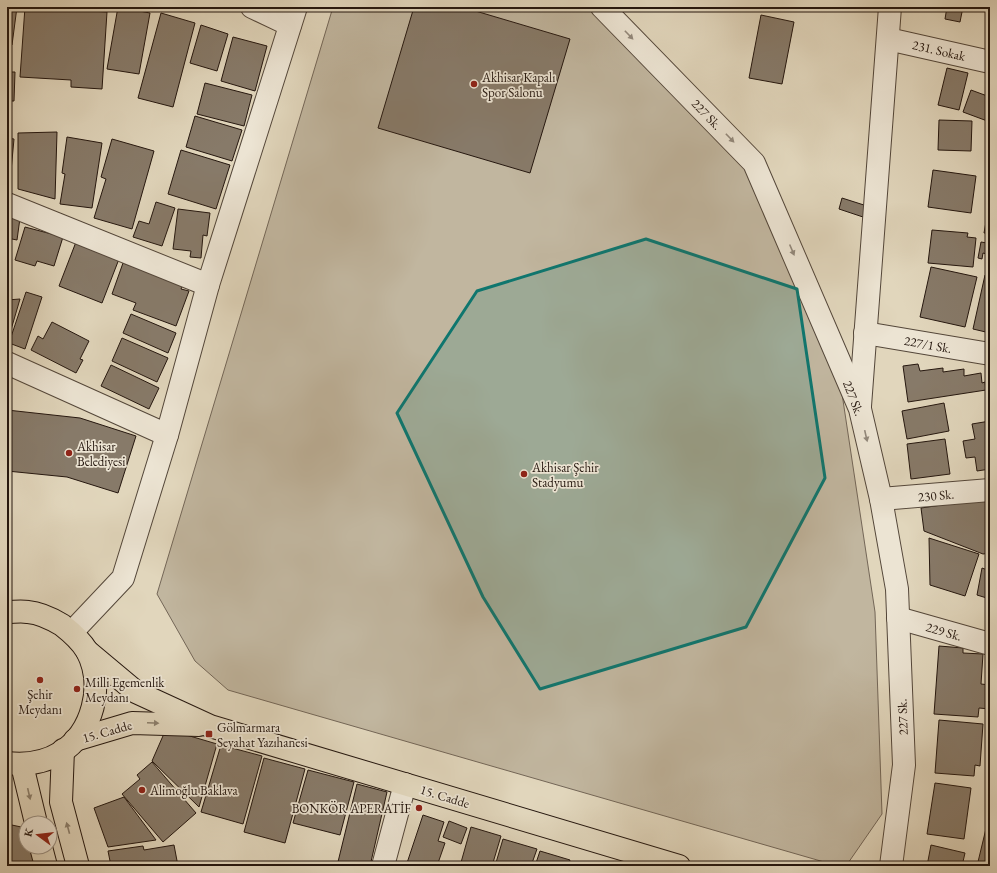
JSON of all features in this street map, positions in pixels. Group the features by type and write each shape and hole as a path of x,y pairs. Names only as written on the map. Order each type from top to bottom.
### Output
{"main road":[{"path":"7,612 29,612 52,619 72,632 87,651 95,674 95,698 88,721 69,745 61,802 78,866"},
{"name":"15. Cadde","path":"87,651 136,692 210,726 679,866"},
{"name":"15. Cadde","path":"14,764 41,761 60,753 69,745 132,723 210,726"},
{"path":"14,764 33,815"},
{"path":"43,855 46,866"}],"street":[{"path":"72,632 123,578 167,435 208,285 293,16 252,7"},
{"name":"227 Sk.","path":"602,7 754,163 860,409 881,499 897,589 904,766 891,866"},
{"path":"860,409 890,7"},
{"name":"231. Sokak","path":"888,39 990,62"},
{"path":"7,204 208,285"},
{"name":"227/1 Sk.","path":"865,333 990,354"},
{"path":"7,363 167,435"},
{"name":"230 Sk.","path":"881,499 990,490"},
{"name":"229 Sk.","path":"898,618 990,644"},
{"path":"383,866 405,784"}],"highlighted area":[{"path":"646,239 797,289 825,478 746,627 540,689 483,597 397,413 477,291"}],"shaded area":[{"name":"Akhisar Şehir Stadyumu","path":"333,7 597,7 749,168 836,354 875,612 882,814 846,866 838,866 228,690 195,661 157,594"}],"building":[{"path":"7,7 17,7 12,45 7,45"},
{"path":"25,7 107,12 102,89 71,87 71,80 20,77"},
{"path":"118,7 150,13 139,74 107,69"},
{"name":"Akhisar Kapalı Spor Salonu","path":"414,7 462,7 570,39 530,173 378,128"},
{"path":"947,7 963,7 960,22 945,19"},
{"path":"161,13 195,23 173,107 138,98"},
{"path":"761,15 794,22 782,84 749,78"},
{"path":"201,25 228,34 217,71 190,63"},
{"path":"233,37 267,46 255,91 221,81"},
{"path":"947,68 968,73 959,110 938,105"},
{"path":"7,72 15,72 14,101 7,101"},
{"path":"205,83 252,95 244,126 197,114"},
{"path":"971,90 990,97 987,108 990,109 990,122 963,112"},
{"path":"195,116 242,130 232,161 186,147"},
{"path":"939,120 972,121 971,151 938,150"},
{"path":"57,132 55,199 18,189 18,133"},
{"path":"67,137 102,143 92,208 60,204 65,174 62,173"},
{"path":"7,138 14,139 10,182 7,181"},
{"path":"112,139 154,151 132,229 94,218 106,179 101,177"},
{"path":"181,150 230,165 216,209 168,194"},
{"path":"933,170 976,176 971,213 928,207"},
{"path":"842,198 867,206 863,217 839,209"},
{"path":"990,199 990,255 983,253 982,259 978,258 981,242 987,243 988,233 984,233"},
{"path":"156,202 175,208 162,246 133,237 139,221 149,224"},
{"path":"178,209 210,213 207,236 203,235 201,258 190,257 191,251 173,249"},
{"path":"7,214 20,218 17,240 7,238"},
{"path":"25,227 63,237 54,266 37,261 35,266 15,260"},
{"path":"932,230 968,233 967,237 976,238 973,267 928,263"},
{"path":"7,241 11,241 7,271"},
{"path":"76,242 119,259 102,303 59,286"},
{"path":"123,263 183,285 181,289 189,291 176,326 133,310 136,303 112,294"},
{"path":"931,267 977,277 965,327 920,317"},
{"path":"985,275 990,276 990,333 973,329"},
{"path":"26,292 42,297 25,349 9,343"},
{"path":"20,299 8,340 7,340 7,300"},
{"path":"131,314 176,333 168,353 123,333"},
{"path":"52,322 89,341 80,359 83,360 76,373 31,350 38,336 43,339"},
{"path":"122,338 168,358 157,382 112,361"},
{"path":"918,364 920,371 943,368 943,372 964,369 964,376 981,373 982,383 985,382 986,390 908,402 903,366"},
{"path":"111,365 159,388 149,409 101,386"},
{"path":"944,403 949,431 907,439 902,411"},
{"name":"Akhisar Belediyesi","path":"7,410 80,418 136,436 118,493 67,477 7,471"},
{"path":"990,421 990,469 977,471 975,457 966,458 963,441 975,439 972,424"},
{"path":"945,439 950,474 911,479 907,444"},
{"path":"990,498 990,553 983,554 924,531 921,508"},
{"path":"929,538 979,554 965,596 930,585"},
{"path":"982,568 990,571 990,599 977,595"},
{"path":"939,646 963,648 963,653 983,654 981,684 990,685 990,709 979,708 978,717 934,714"},
{"path":"939,720 983,724 980,766 975,765 974,776 935,773"},
{"path":"166,729 217,744 199,807 152,761"},
{"path":"221,745 262,756 243,824 201,812"},
{"path":"264,758 305,769 285,843 244,832"},
{"path":"152,762 196,813 163,842 122,794 140,779 137,775"},
{"path":"308,770 354,782 340,835 293,823"},
{"path":"935,783 971,788 964,839 927,834"},
{"path":"357,784 387,792 370,866 337,866"},
{"path":"124,797 156,840 108,847 94,808"},
{"path":"990,812 990,866 977,866"},
{"path":"423,815 444,822 438,841 445,843 437,866 406,866"},
{"path":"449,821 467,828 461,844 443,837"},
{"path":"7,824 18,826 18,855 38,855 40,866 7,866"},
{"path":"471,827 501,836 492,866 460,866"},
{"path":"503,839 537,849 531,866 495,866"},
{"path":"174,845 178,866 111,866 108,851 143,846 144,850"},
{"path":"931,845 965,853 962,866 927,866"},
{"path":"540,851 570,860 568,866 535,866"}],"place":[{"name":"Akhisar Kapalı Spor Salonu","path":"474,84"},
{"name":"Akhisar Belediyesi","path":"69,453"},
{"name":"Akhisar Şehir Stadyumu","path":"524,474"},
{"name":"Şehir Meydanı","path":"40,680"},
{"name":"Milli Egemenlik Meydanı","path":"77,689"},
{"name":"Gölmarmara Seyahat Yazıhanesi","path":"209,734"},
{"name":"Alimoğlu Baklava","path":"142,790"},
{"name":"BONKÖR APERATİF","path":"419,808"}]}
